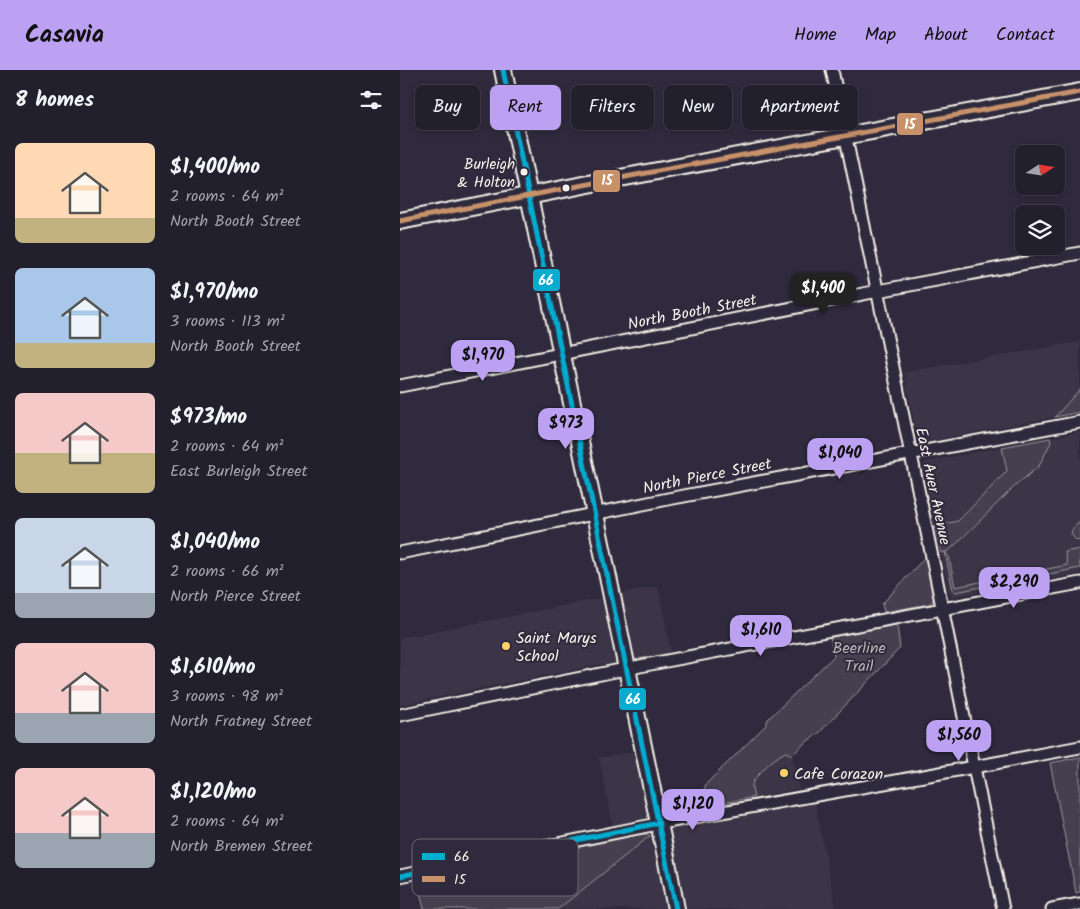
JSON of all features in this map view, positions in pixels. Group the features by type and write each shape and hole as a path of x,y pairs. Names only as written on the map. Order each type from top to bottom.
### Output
{"street":[{"path":"503,70 676,909"},
{"name":"East Auer Avenue","path":"832,70 1003,909"},
{"path":"400,221 1080,92"},
{"name":"North Booth Street","path":"400,386 1080,253"},
{"name":"North Pierce Street","path":"400,553 595,513 1080,422"},
{"path":"400,715 627,669 1080,583"},
{"path":"578,840 1080,747"},
{"path":"1052,909 1080,904"}],"shaded area":[{"path":"1080,342 1080,389 1055,417 924,442 917,437 904,372"},
{"path":"1080,432 1080,574 952,597 949,592 941,553 949,551 1014,487 1039,466 1051,442 1050,438"},
{"path":"1002,447 1007,470 958,521 935,526 923,468 924,464 929,461"},
{"path":"658,586 671,652 636,659 633,658 631,653 634,651 622,593"},
{"name":"Saint Marys School","path":"603,598 614,654 617,655 618,659 614,664 606,666 601,664 400,705 400,638"},
{"path":"635,751 647,811 646,816 643,819 613,826 599,758"},
{"path":"786,752 792,755 799,789 754,797 752,785 760,772 780,754"},
{"path":"815,803 836,909 686,909 670,836 673,830 678,827"},
{"path":"650,836 666,909 558,909 574,896 578,896 578,893"}],"green space":[{"path":"1080,389 1080,412 1055,417"},
{"path":"1050,438 1051,442 1039,466 1014,487 949,551 941,553 935,526 958,521 1007,471 1002,447"},
{"path":"1080,522 1080,541 1076,540 1071,534 1073,528"},
{"path":"1080,549 1080,568 1018,580 1018,575 1067,565 1065,552"},
{"path":"945,552 949,557 955,587 1010,576 1011,581 956,592 953,590"},
{"name":"Beerline Trail","path":"926,556 935,596 932,602 884,612 882,604"},
{"name":"Beerline Trail","path":"897,625 900,648 820,732 792,755 786,752 782,754 761,771 752,785 754,797 703,807 701,799 706,784 766,725 768,719 834,656 830,637"},
{"path":"1080,757 1080,892 1076,893 1050,763"},
{"path":"643,834 650,836 578,893 578,847"},
{"path":"421,896 574,896 558,909 424,909"}],"transit line":[{"name":"66","path":"503,70 676,909"},
{"name":"15","path":"400,221 1080,92"},
{"name":"66","path":"578,840 659,823"},
{"name":"66","path":"400,876 412,874"}],"place":[{"name":"Burleigh & Holton","path":"524,172"},
{"name":"Saint Marys School","path":"506,646"},
{"name":"Cafe Corazon","path":"784,773"}]}
